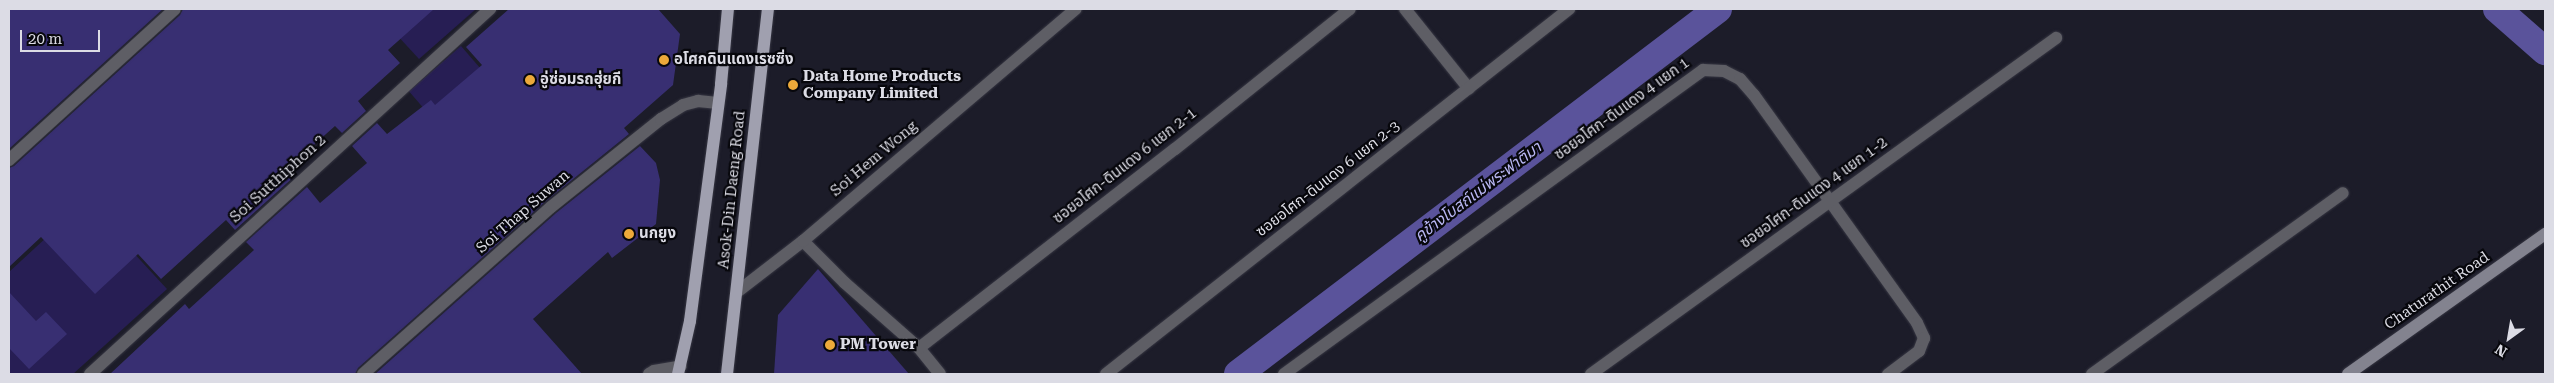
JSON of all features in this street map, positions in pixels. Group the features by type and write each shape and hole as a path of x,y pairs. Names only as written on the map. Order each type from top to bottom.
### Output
{"main road":[{"name":"Asok-Din Daeng Road","path":"723,9 725,35"},
{"name":"Asok-Din Daeng Road","path":"683,372 718,103 728,9"},
{"name":"Asok-Din Daeng Road","path":"727,374 768,9"}],"street":[{"path":"9,160 175,9"},
{"name":"Soi Sutthiphon 2","path":"90,374 490,9"},
{"name":"Soi Hem Wong","path":"737,292 802,241 1076,9"},
{"name":"ซอยอโศก-ดินแดง 6 แยก 2-1","path":"919,348 1175,149 1350,9"},
{"path":"1405,9 1468,89"},
{"name":"ซอยอโศก-ดินแดง 6 แยก 2-3","path":"1106,374 1569,9"},
{"name":"ซอยอโศก-ดินแดง 4 แยก 1-2","path":"1591,374 2056,38"},
{"name":"ซอยอโศก-ดินแดง 4 แยก 1","path":"1284,374 1704,70 1724,71 1740,79 1754,95 1828,202 1917,323 1924,338 1919,351 1888,374"},
{"name":"Soi Thap Suwan","path":"363,374 551,207 661,119 683,105 698,101 718,103"},
{"path":"2092,374 2343,193"},
{"name":"Chaturathit Road","path":"2348,374 2545,234"},
{"path":"802,241 845,283 919,348 940,374"},
{"path":"649,374 654,371 683,372"}],"shaded area":[{"path":"397,9 476,9 419,59 384,21"},
{"path":"461,46 483,71 431,116 409,91"},
{"path":"48,236 130,249 167,289 73,374 9,374 9,306 13,302 9,295 9,272"}],"building":[{"path":"9,9 163,9 9,149"},
{"path":"183,9 434,9 388,50 400,63 358,101 366,111 342,133 335,126 289,167 296,175 235,230 226,220 161,279 138,254 95,294 41,237 9,267 9,168 14,166 180,15"},
{"path":"509,9 658,9 680,34 673,85 624,128 629,134 546,201 358,368 355,374 110,374 185,304 189,309 254,250 246,242 307,187 320,203 367,163 352,146 377,123 387,134 431,100 435,105 482,65 466,47"},
{"path":"640,146 656,163 660,180 656,224 612,258 608,252 533,319 582,374 375,374 556,213"},
{"name":"PM Tower","path":"818,269 909,374 774,374 778,315"},
{"path":"9,292 36,321 46,312 67,334 29,369 9,348"}],"waterway":[{"name":"คูข้างโบสถ์แม่พระฟาติมา","path":"1238,374 1718,9"},
{"path":"2497,9 2545,51"}],"place":[{"name":"อโศกดินแดงเรซซิ่ง","path":"664,60"},
{"name":"อู่ซ่อมรถฮุ่ยกี","path":"530,80"},
{"name":"Data Home Products Company Limited","path":"793,85"},
{"name":"นกยูง","path":"629,234"},
{"name":"PM Tower","path":"830,345"}]}
